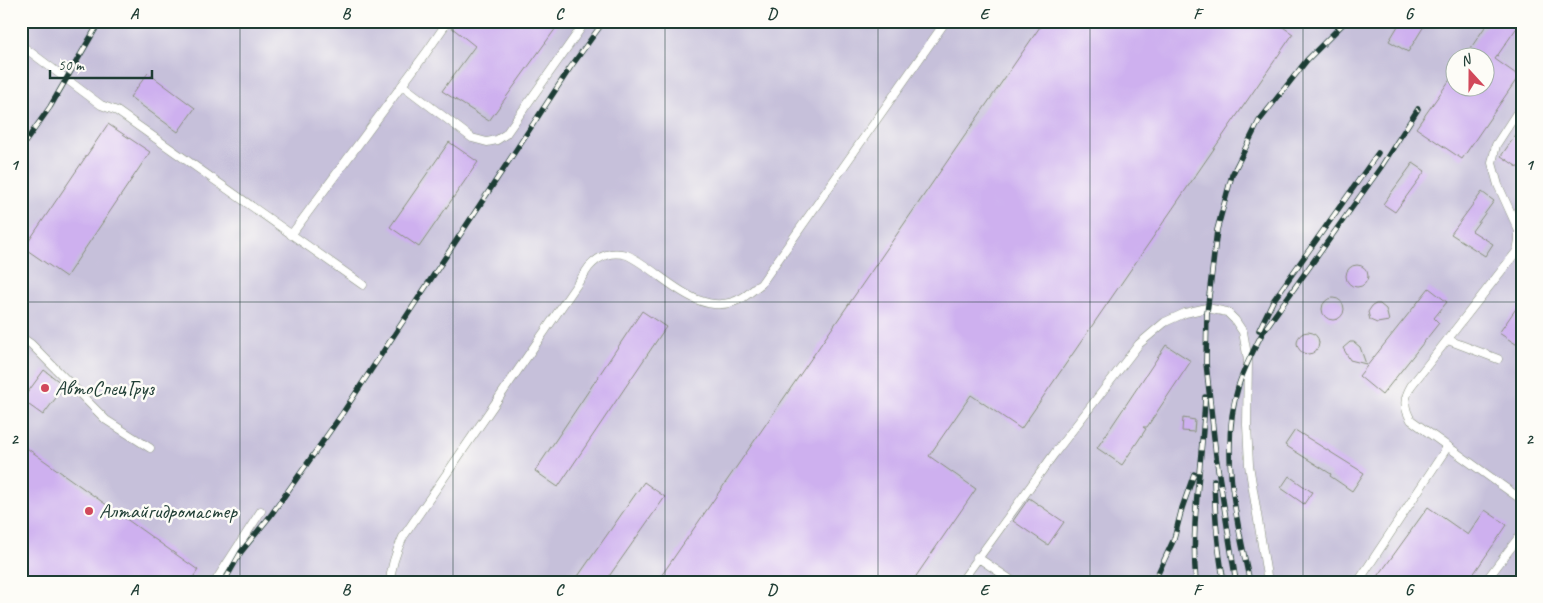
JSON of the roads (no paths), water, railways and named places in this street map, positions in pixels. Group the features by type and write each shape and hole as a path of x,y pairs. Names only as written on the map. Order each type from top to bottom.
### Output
{"lane":[{"path":"292,235 448,21"},
{"path":"402,86 472,138 487,142 497,140 506,134 586,21"},
{"path":"390,582 395,555 403,538 595,260 609,254 627,255 689,297 704,302 728,302 743,298 761,284 946,21"},
{"path":"21,46 101,105 117,111 363,284"},
{"path":"1522,105 1496,145 1492,163 1498,185 1519,231 1519,251 1411,386 1406,394 1404,404 1406,413 1411,420 1522,500"},
{"path":"961,582 977,557 1139,344 1165,322 1184,314 1208,308 1227,312 1235,320 1242,332 1248,360 1247,425 1249,465 1268,582"},
{"path":"21,337 31,344 106,420 150,448"},
{"path":"1448,340 1498,359"},
{"path":"1358,582 1448,446"},
{"path":"215,582 261,511"},
{"path":"1485,582 1522,534"},
{"path":"977,557 1014,582"}],"railway":[{"path":"21,148 50,107 100,21"},
{"path":"224,582 241,552 271,515 342,414 570,68 604,21"},
{"path":"1236,582 1216,456 1206,363 1207,313 1217,230 1232,175 1259,121 1307,60 1346,21"},
{"path":"1250,582 1235,509 1230,458 1233,408 1239,384 1263,332 1381,167 1418,109"},
{"path":"1259,330 1273,301 1378,153"},
{"path":"1196,582 1196,513 1205,397"},
{"path":"1154,582 1174,539 1194,474"},
{"path":"1214,480 1217,531 1224,582"}],"place":[{"name":"АвтоСпецГруз","path":"45,388"},
{"name":"Алтайгидромастер","path":"89,511"}]}
